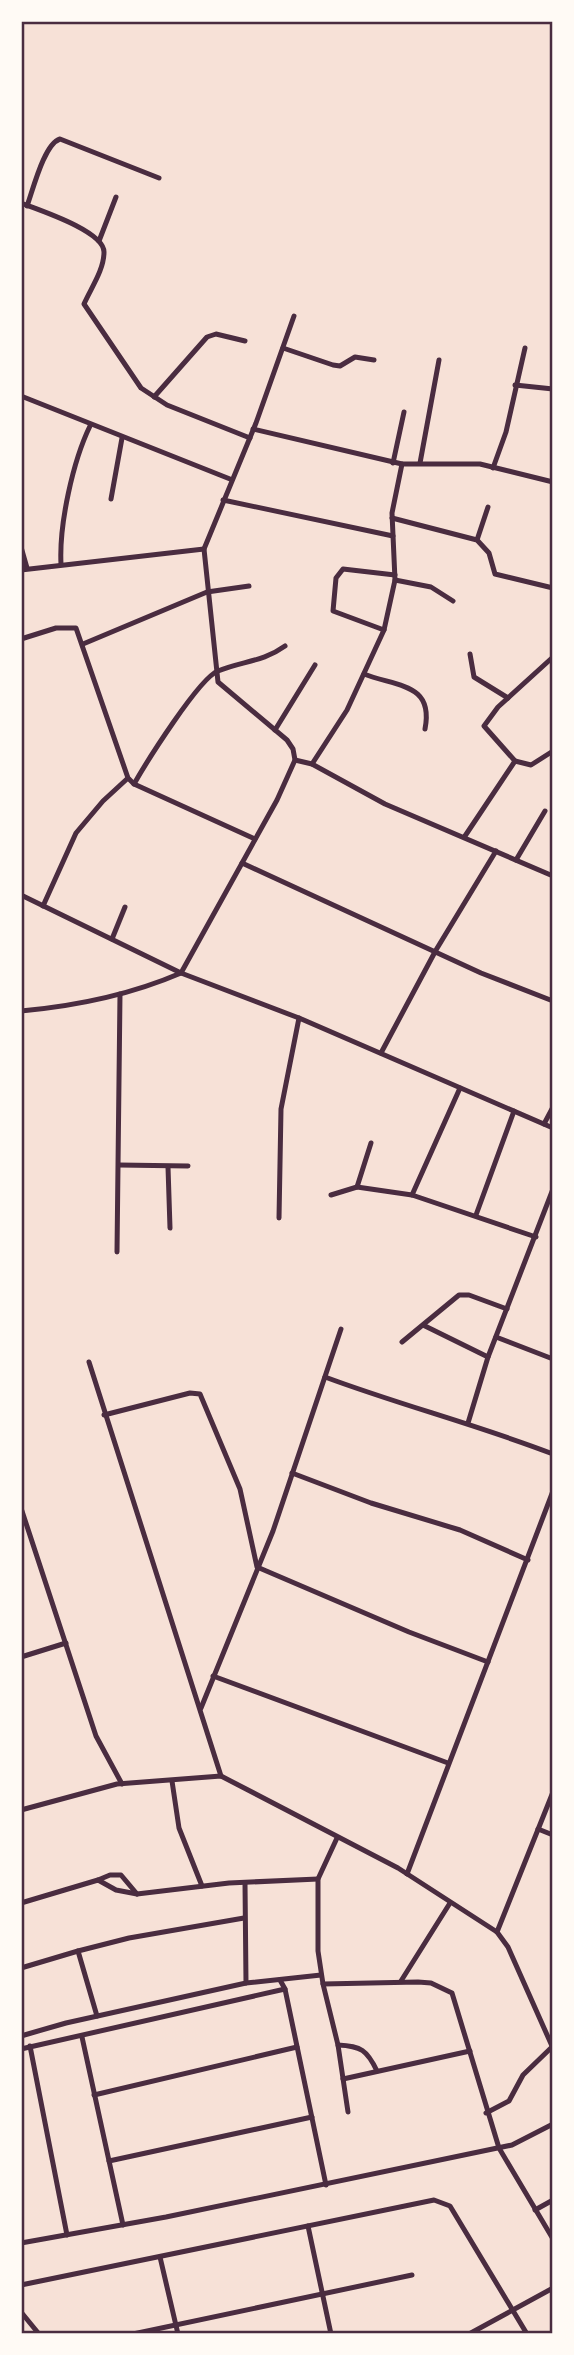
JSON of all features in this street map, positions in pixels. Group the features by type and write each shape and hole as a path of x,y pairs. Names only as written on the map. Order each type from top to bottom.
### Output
{"street":[{"path":"159,178 60,139 54,141 47,150 24,204 83,229 100,241 104,249 102,264 85,304 141,388 167,405 250,438"},
{"path":"100,241 116,197"},
{"path":"21,1011 120,994 150,986 181,973 295,760 293,749 275,730 218,682 204,549 230,479 250,438 294,316"},
{"path":"154,397 207,337 216,334 245,341"},
{"path":"283,348 340,366 355,357 374,360"},
{"path":"493,468 506,432 524,348"},
{"path":"420,463 439,360"},
{"path":"515,385 553,389"},
{"path":"21,396 230,479"},
{"path":"393,463 404,412"},
{"path":"61,564 71,480 78,452 90,425"},
{"path":"253,429 393,463 480,464 553,482"},
{"path":"111,499 122,438"},
{"path":"312,764 347,710 384,630 395,578 392,518 402,464"},
{"path":"223,500 393,536"},
{"path":"477,540 488,507"},
{"path":"392,518 477,540 489,553 495,574 553,588"},
{"path":"21,547 24,569 204,549"},
{"path":"384,630 333,611 336,578 343,569 431,587 453,601"},
{"path":"83,644 207,592 249,586"},
{"path":"21,639 71,626 76,628 128,778 134,785 255,839"},
{"path":"134,785 153,753 216,671 270,657 285,646"},
{"path":"470,654 474,677 508,698"},
{"path":"553,657 508,698 484,726 515,761 531,765 553,751"},
{"path":"275,730 315,665"},
{"path":"364,674 418,694 426,702 425,729"},
{"path":"295,760 312,764 385,804 465,836 553,876"},
{"path":"465,836 515,761"},
{"path":"43,906 76,833 103,801 128,778"},
{"path":"516,860 545,811"},
{"path":"381,1053 436,950 496,851"},
{"path":"242,863 481,973 553,1001"},
{"path":"21,895 181,973 299,1018 553,1128"},
{"path":"112,940 125,907"},
{"path":"117,1252 120,994"},
{"path":"279,1217 281,1109 299,1018"},
{"path":"412,1195 460,1088"},
{"path":"544,1124 553,1107"},
{"path":"476,1215 514,1111"},
{"path":"357,1187 371,1143"},
{"path":"119,1165 188,1166"},
{"path":"168,1167 170,1228"},
{"path":"331,1195 357,1187 412,1195 536,1237"},
{"path":"468,1423 488,1357 553,1189"},
{"path":"402,1342 425,1326 459,1295 469,1295 507,1310"},
{"path":"425,1326 488,1357"},
{"path":"201,1708 273,1531 341,1329"},
{"path":"496,1338 553,1359"},
{"path":"89,1362 221,1776"},
{"path":"325,1377 401,1406 468,1423 553,1454"},
{"path":"104,1415 190,1393 200,1394 240,1489 257,1567"},
{"path":"292,1473 371,1503 460,1530 528,1560"},
{"path":"407,1874 553,1491"},
{"path":"21,1508 96,1736 122,1784"},
{"path":"257,1567 409,1632 488,1662"},
{"path":"21,1657 66,1643"},
{"path":"213,1676 448,1763"},
{"path":"21,1810 122,1784 221,1776 407,1874 498,1932 508,1947 553,2046 523,2075 509,2101 486,2113"},
{"path":"172,1781 179,1828 202,1886"},
{"path":"498,1932 553,1792"},
{"path":"538,1829 553,1835"},
{"path":"337,1838 318,1879 318,1951 338,2045 348,2112"},
{"path":"21,1903 110,1875 121,1875 137,1894"},
{"path":"98,1880 117,1890 137,1894 202,1886 318,1879"},
{"path":"244,1883 246,1983"},
{"path":"401,1981 450,1903"},
{"path":"21,1968 129,1938 244,1918"},
{"path":"78,1951 97,2016"},
{"path":"21,2036 246,1983 321,1975"},
{"path":"279,1980 285,1989 326,2185"},
{"path":"323,1984 401,1981 431,1983 452,1993 486,2113 499,2148 553,2239"},
{"path":"21,2049 285,1989"},
{"path":"82,2037 123,2225"},
{"path":"338,2045 356,2046 368,2051 377,2071"},
{"path":"30,2046 67,2235"},
{"path":"94,2095 297,2047"},
{"path":"343,2079 470,2051"},
{"path":"109,2161 312,2117"},
{"path":"21,2243 326,2185 499,2148 524,2141 553,2124"},
{"path":"21,2285 434,2200 443,2201 450,2206 527,2334"},
{"path":"535,2210 553,2200"},
{"path":"308,2226 331,2334"},
{"path":"160,2257 178,2334"},
{"path":"133,2334 412,2275"},
{"path":"469,2334 553,2288"},
{"path":"21,2312 39,2334"}]}
